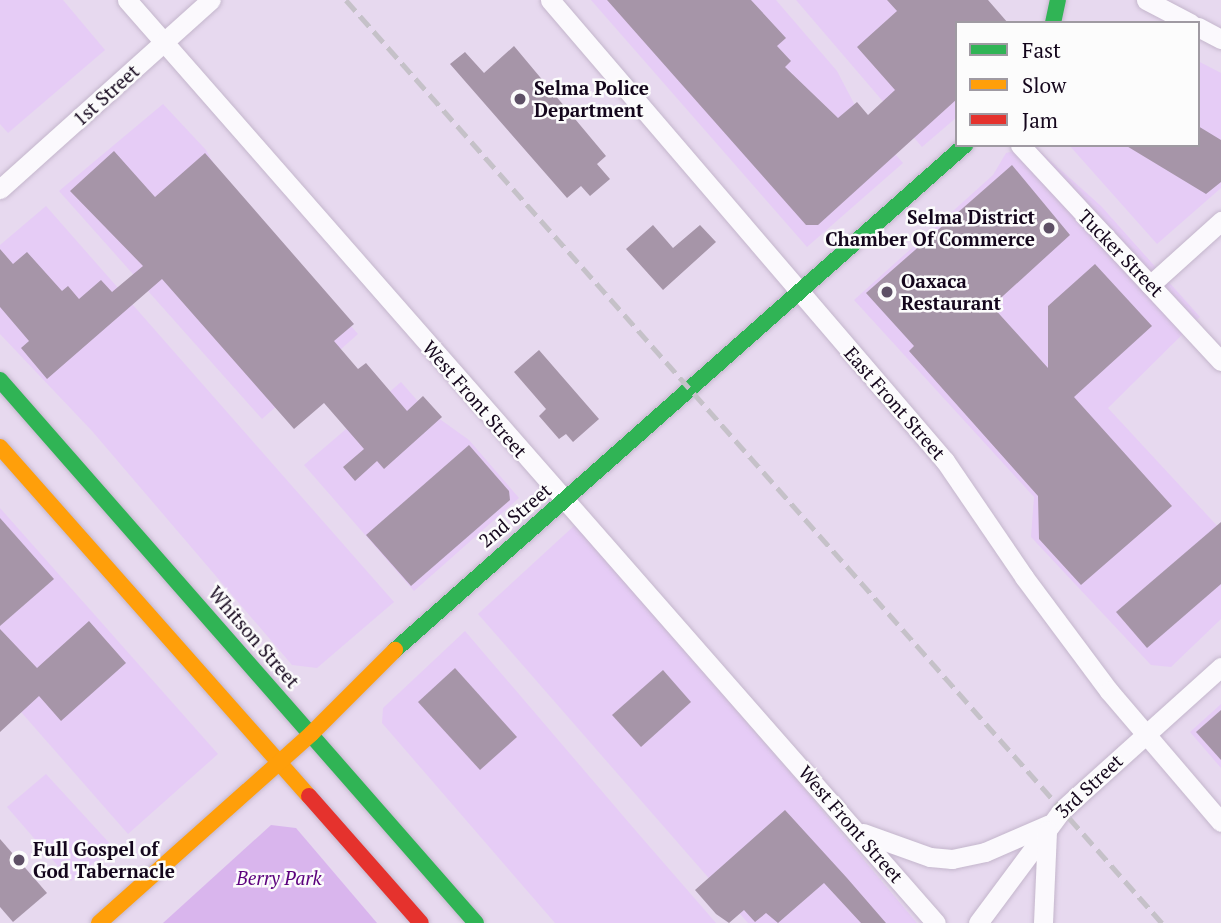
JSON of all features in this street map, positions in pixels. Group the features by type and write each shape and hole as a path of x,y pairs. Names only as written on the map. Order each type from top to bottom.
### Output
{"main road":[{"path":"1053,21 1058,0"},
{"name":"2nd Street","path":"99,923 311,734 424,621 802,295 963,147"},
{"name":"Whitson Street","path":"0,380 476,923"},
{"path":"0,447 421,923"}],"street":[{"name":"West Front Street","path":"127,0 563,502 859,832 936,923"},
{"name":"1st Street","path":"0,189 211,0"},
{"name":"East Front Street","path":"550,0 945,461 1024,577 1145,736 1221,821"},
{"path":"1146,0 1186,21"},
{"path":"1200,28 1221,39"},
{"name":"Tucker Street","path":"1022,147 1221,361"},
{"path":"1150,285 1221,221"},
{"name":"3rd Street","path":"978,923 1048,825 1221,667"},
{"path":"859,832 930,857 952,859 985,852 1048,825 1043,923"}],"shaded area":[{"path":"0,0 63,0 105,50 8,133 0,124"},
{"path":"591,0 776,0 837,71 859,113 903,163 807,247"},
{"path":"796,0 972,0 958,21 955,21 955,119 922,147"},
{"path":"1200,62 1221,73 1221,188 1157,244 1071,147 1200,147"},
{"path":"163,104 206,150 228,188 358,334 262,419 59,191"},
{"path":"1035,147 1101,206 1200,317 1108,408 1221,530 1221,619 1171,667 1151,665 1031,537 1034,497 854,300 993,175 1006,153"},
{"path":"46,206 394,602 317,668 292,665 92,431 0,334 0,245"},
{"path":"401,382 423,407 469,440 519,498 414,591 304,465"},
{"path":"0,508 218,754 128,834 0,688"},
{"path":"575,525 917,923 748,923 478,614"},
{"path":"465,631 716,923 555,923 382,723 383,708"},
{"path":"1221,704 1221,768 1190,732"},
{"path":"46,774 113,847 71,881 7,807"}],"green space":[{"name":"Berry Park","path":"271,825 296,828 377,923 163,923"}],"building":[{"path":"607,0 751,0 786,38 777,46 791,61 785,67 838,118 857,102 868,115 895,90 857,47 897,11 887,0 988,0 1006,21 955,21 955,101 818,225 806,225"},
{"name":"Selma Police Department","path":"514,46 606,156 597,164 610,179 590,196 581,186 567,198 450,64 465,52 484,73"},
{"path":"1200,127 1221,140 1221,182 1206,194 1128,147 1200,147"},
{"path":"114,151 155,197 205,153 354,324 334,341 358,369 366,363 407,411 423,396 442,417 384,469 377,461 355,481 343,467 364,449 324,403 294,429 162,279 47,379 21,348 29,341 0,307 0,249 13,264 27,252 62,291 68,286 79,299 101,280 112,292 143,266 70,191"},
{"path":"1012,165 1070,235 992,306 1048,368 1048,306 1095,264 1152,326 1074,397 1172,506 1081,585 1039,539 1038,496 909,351 914,346 866,293"},
{"path":"653,225 673,248 700,225 716,242 663,290 626,249"},
{"path":"539,350 599,419 573,442 566,434 559,439 539,416 546,409 514,372"},
{"path":"469,445 509,491 510,500 411,586 366,535"},
{"path":"0,518 54,579 0,626"},
{"path":"1221,522 1221,584 1147,648 1116,612"},
{"path":"89,621 126,663 61,721 39,696 0,732 0,629 37,668"},
{"path":"455,668 517,737 480,770 418,702"},
{"path":"663,670 691,702 641,747 612,715"},
{"path":"1221,710 1221,760 1196,732"},
{"path":"785,810 886,923 861,923 824,883 778,923 766,913 755,922 744,910 729,923 716,914 695,890"},
{"path":"0,839 47,893 13,922 0,907"}],"railway":[{"path":"346,0 1162,923"}],"traffic: fast":[{"path":"1053,21 1058,0"},
{"path":"395,650 963,147"},
{"path":"0,380 476,923"}],"traffic: slow":[{"path":"0,447 309,796"},
{"path":"99,923 311,734 395,650"}],"traffic: jam":[{"path":"309,796 421,923"}],"place":[{"name":"Selma Police Department","path":"520,99"},
{"name":"Selma District Chamber Of Commerce","path":"1049,228"},
{"name":"Oaxaca Restaurant","path":"887,292"},
{"name":"Full Gospel of God Tabernacle","path":"19,860"}]}
